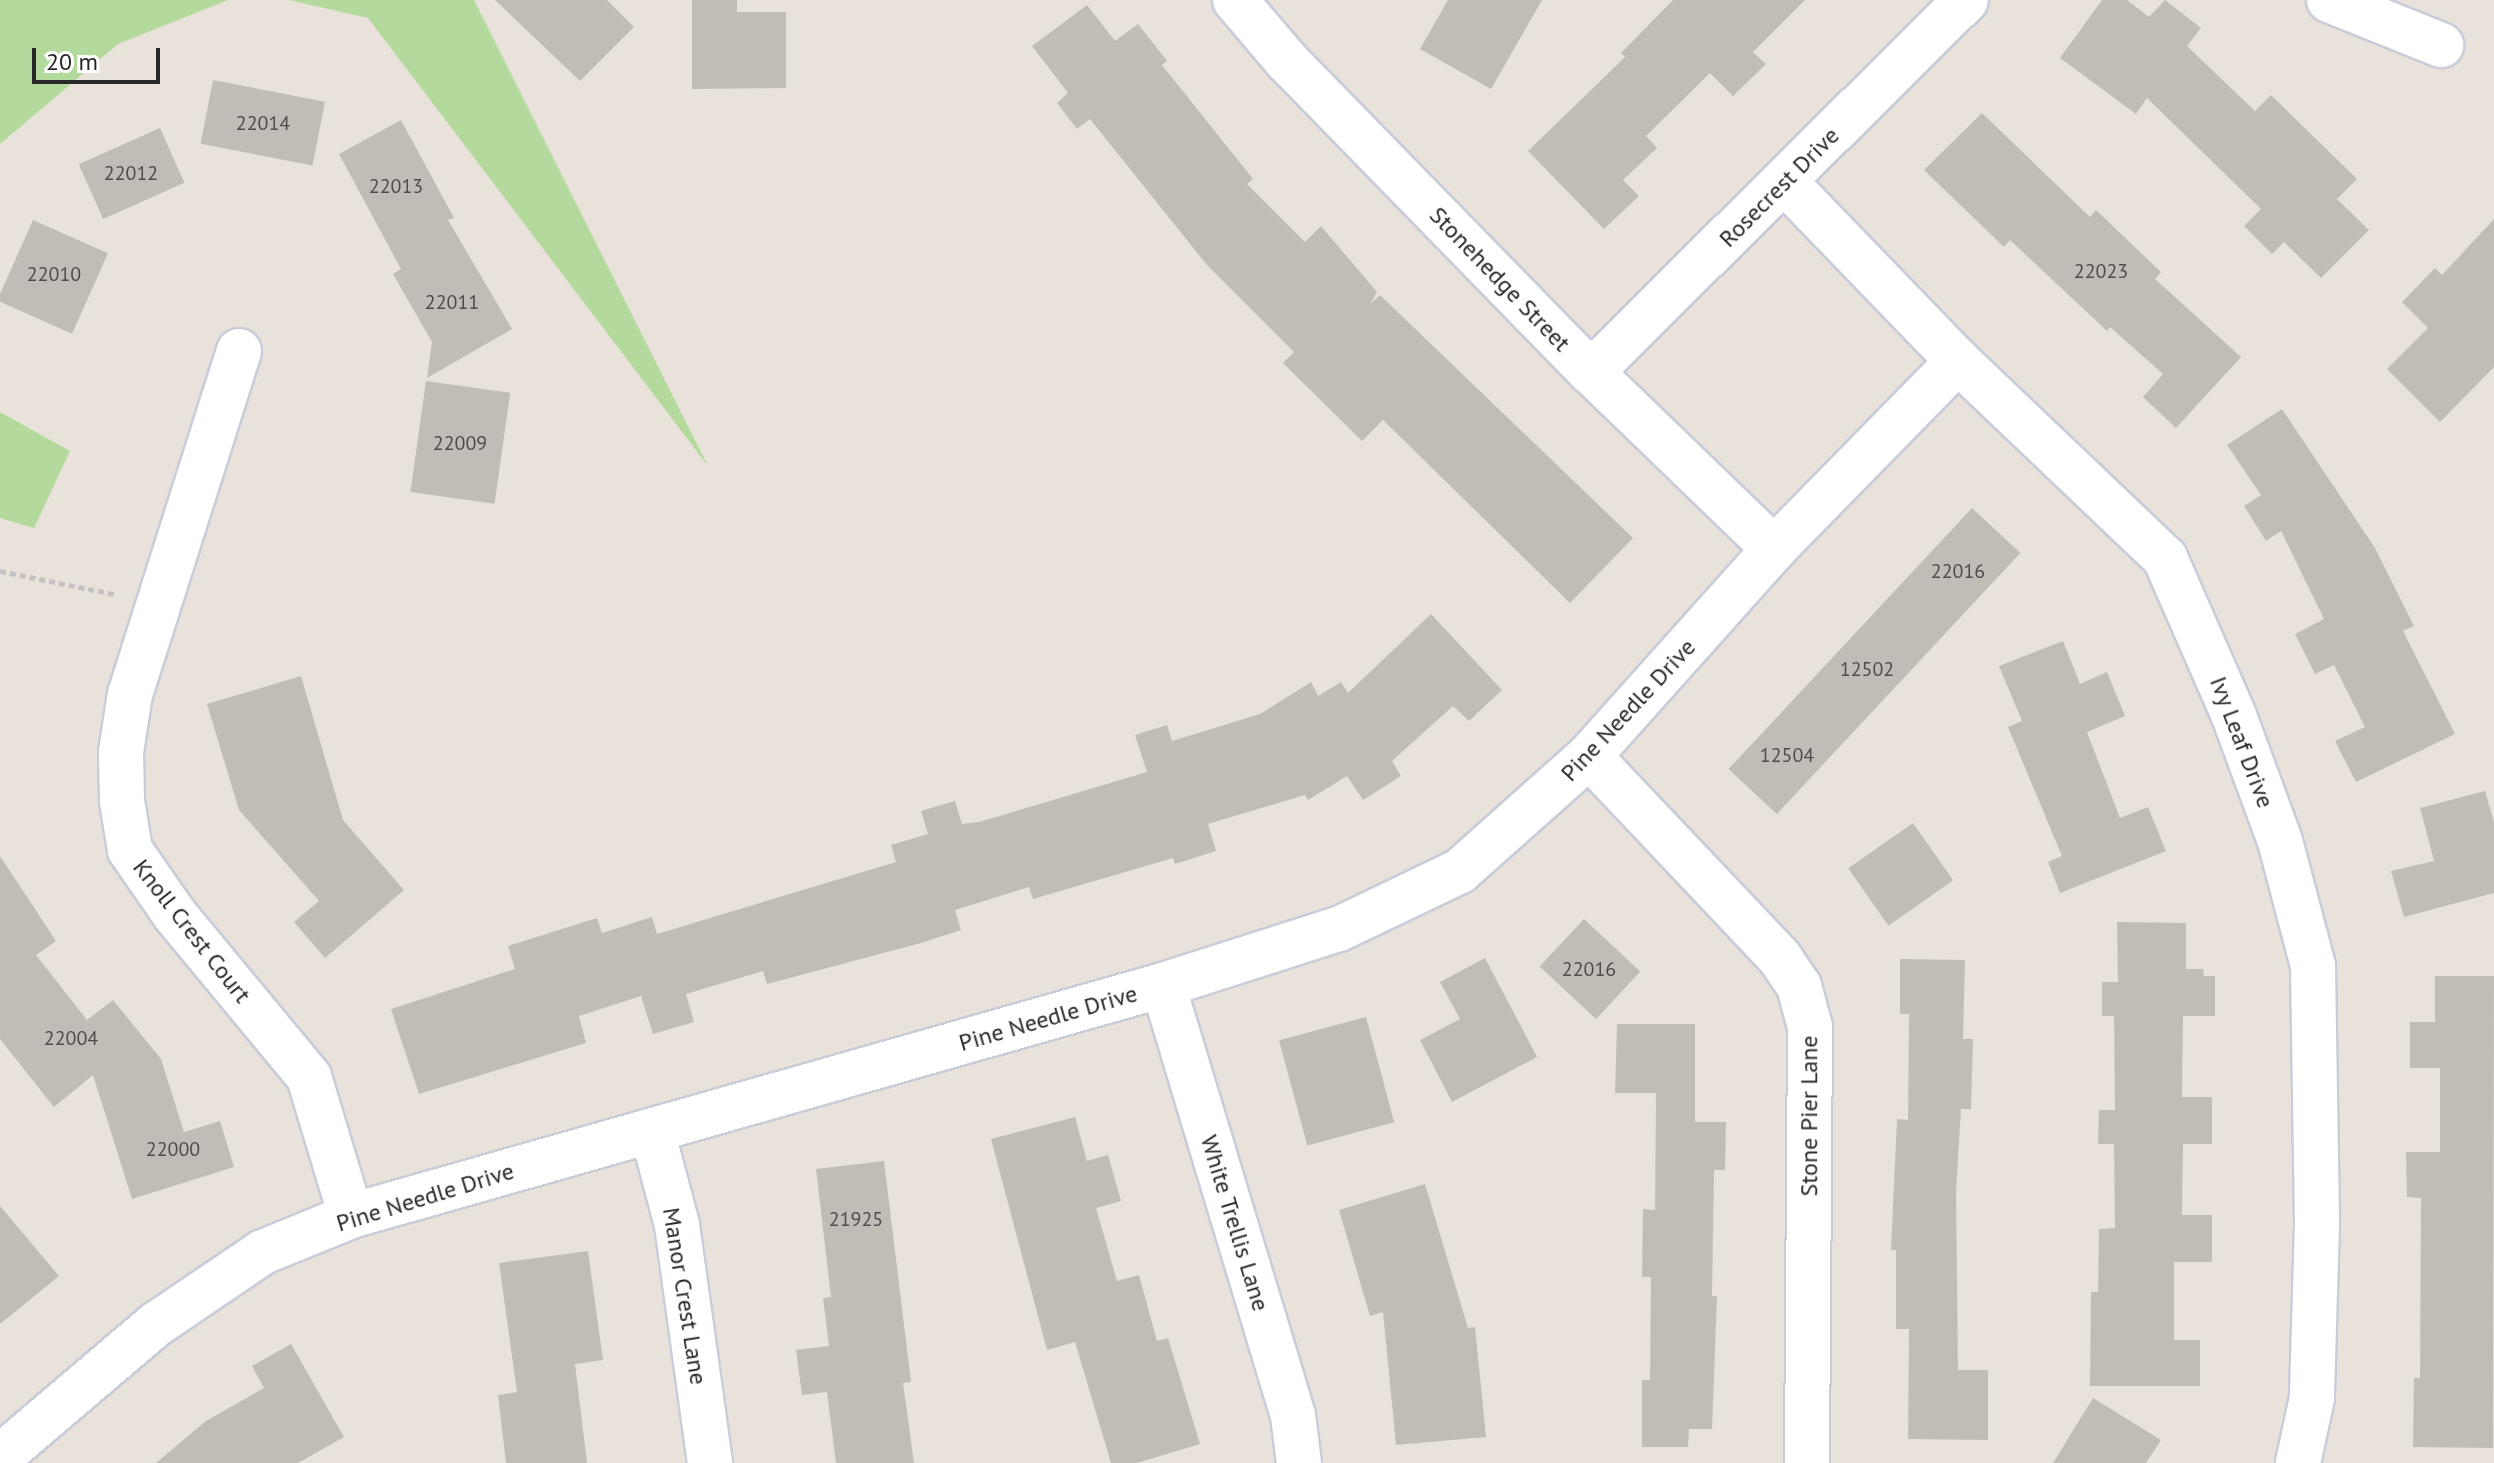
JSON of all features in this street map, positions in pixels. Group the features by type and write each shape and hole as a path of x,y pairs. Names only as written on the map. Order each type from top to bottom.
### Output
{"street":[{"name":"Rosecrest Drive","path":"1591,372 1966,0"},
{"path":"2329,0 2441,45"},
{"name":"Stonehedge Street","path":"1253,7 1591,372 1774,549"},
{"name":"Ivy Leaf Drive","path":"1785,182 1958,361 2165,558 2190,609 2280,841 2313,966 2314,1335 2312,1398 2298,1463"},
{"name":"Knoll Crest Court","path":"239,351 130,694 121,752 122,801 130,850 175,915 309,1077 351,1216"},
{"name":"Pine Needle Drive","path":"0,1457 155,1325 263,1252 351,1216 1163,985 1339,929 1460,871 1589,756 1774,549 1958,361"},
{"name":"Stone Pier Lane","path":"1589,756 1780,958 1799,986 1810,1027 1807,1463"},
{"name":"White Trellis Lane","path":"1163,985 1293,1415 1299,1463"},
{"name":"Manor Crest Lane","path":"652,1131 677,1225 710,1463"}],"path":[{"path":"0,571 122,596"}],"green space":[{"path":"0,0 228,0 118,44 0,144"},
{"path":"289,0 474,0 708,466 368,18"},
{"path":"0,412 70,451 34,528 0,518"}],"building":[{"path":"495,0 607,0 634,27 580,81"},
{"path":"692,0 737,0 737,12 786,12 786,88 692,89"},
{"path":"1448,0 1542,0 1491,89 1420,49"},
{"path":"1673,0 1805,0 1753,52 1766,64 1733,96 1710,73 1646,136 1657,148 1623,180 1639,196 1604,229 1528,151 1625,57 1621,53"},
{"path":"2102,0 2127,0 2149,17 2165,0 2201,28 2187,46 2255,111 2271,95 2357,179 2337,199 2369,230 2321,278 2284,242 2272,254 2244,226 2261,209 2147,98 2136,114 2060,58"},
{"path":"1087,5 1115,41 1138,24 1167,61 1162,65 1253,179 1247,184 1305,242 1321,226 1377,292 1370,304 1380,295 1633,538 1570,603 1383,420 1362,441 1283,363 1294,352 1207,265 1090,119 1077,129 1057,103 1068,93 1032,46"},
{"path":"213,80 325,102 313,166 201,144"},
{"path":"1982,113 2090,217 2096,210 2161,272 2155,279 2241,357 2176,428 2143,397 2163,374 2110,327 2107,331 2010,240 2004,247 1924,170"},
{"path":"401,120 454,218 448,220 512,329 427,378 432,342 393,274 401,269 339,154"},
{"path":"160,128 184,183 103,219 79,164"},
{"path":"2494,219 2494,367 2440,422 2387,369 2428,328 2402,302 2435,268 2442,275"},
{"path":"33,220 108,253 72,334 0,302 0,294"},
{"path":"426,381 510,393 495,504 410,492"},
{"path":"2282,409 2375,548 2414,626 2403,631 2455,734 2356,782 2335,741 2365,727 2334,665 2315,674 2295,634 2324,619 2281,531 2266,541 2244,506 2261,495 2227,445"},
{"path":"1972,508 2020,553 1777,814 1729,769"},
{"path":"1431,614 1502,690 1469,721 1453,706 1392,761 1401,776 1363,800 1347,776 1308,800 1305,795 1208,824 1216,851 1175,864 1173,858 1033,899 1029,887 955,910 961,930 921,943 767,984 763,971 686,994 694,1022 653,1034 641,996 579,1016 586,1043 419,1094 391,1009 515,969 508,946 597,918 602,933 652,917 657,934 896,862 891,845 928,834 921,811 955,801 962,824 979,822 1147,772 1135,735 1167,725 1172,741 1260,714 1311,682 1318,696 1341,682 1348,693"},
{"path":"2063,641 2080,684 2107,672 2125,716 2087,732 2120,818 2148,807 2166,851 2060,893 2048,862 2062,856 2008,727 2022,721 1999,666"},
{"path":"301,676 343,820 404,890 325,958 294,922 319,901 239,810 207,704"},
{"path":"2485,791 2494,822 2494,893 2404,917 2391,871 2434,861 2420,808"},
{"path":"1913,823 1953,880 1888,926 1848,868"},
{"path":"0,856 56,941 36,955 87,1020 113,1000 161,1059 184,1132 220,1121 234,1167 132,1199 93,1075 54,1107 0,1039"},
{"path":"1584,919 1640,972 1596,1019 1540,967"},
{"path":"2117,922 2186,923 2186,969 2203,969 2204,976 2215,976 2215,1016 2183,1016 2182,1097 2212,1097 2212,1144 2183,1144 2182,1215 2212,1215 2212,1262 2174,1262 2174,1340 2200,1340 2200,1386 2090,1386 2091,1292 2098,1292 2099,1229 2115,1228 2114,1144 2098,1144 2099,1110 2115,1110 2114,1016 2102,1016 2102,982 2118,982"},
{"path":"1485,958 1537,1057 1452,1102 1420,1040 1460,1019 1440,982"},
{"path":"1900,959 1965,960 1963,1039 1973,1039 1971,1109 1961,1109 1956,1191 1958,1370 1988,1370 1988,1440 1908,1439 1909,1329 1896,1329 1896,1250 1891,1250 1897,1119 1908,1120 1909,1014 1900,1014"},
{"path":"2435,976 2494,976 2493,1448 2413,1447 2414,1378 2420,1378 2421,1198 2407,1197 2406,1152 2440,1152 2440,1068 2410,1068 2410,1022 2435,1022"},
{"path":"1366,1017 1394,1122 1307,1146 1279,1040"},
{"path":"1617,1024 1695,1024 1695,1122 1726,1122 1725,1170 1714,1170 1712,1296 1717,1296 1712,1429 1689,1429 1688,1447 1642,1447 1642,1380 1650,1380 1651,1277 1642,1277 1643,1209 1655,1210 1656,1093 1615,1093"},
{"path":"1075,1117 1087,1161 1108,1155 1121,1201 1096,1208 1117,1281 1139,1275 1157,1341 1168,1338 1200,1444 1137,1463 1111,1463 1075,1342 1047,1350 991,1139"},
{"path":"884,1161 911,1382 903,1383 914,1463 836,1463 827,1392 802,1395 796,1350 829,1346 823,1298 831,1297 816,1169"},
{"path":"1425,1184 1468,1328 1475,1327 1486,1437 1396,1445 1383,1312 1370,1316 1339,1210"},
{"path":"0,1206 59,1276 0,1324"},
{"path":"588,1251 603,1360 575,1364 587,1463 506,1463 498,1395 517,1392 499,1263"},
{"path":"291,1344 344,1437 298,1463 156,1463 206,1421 264,1388 252,1366"},
{"path":"2093,1398 2161,1440 2146,1463 2053,1463"}]}
